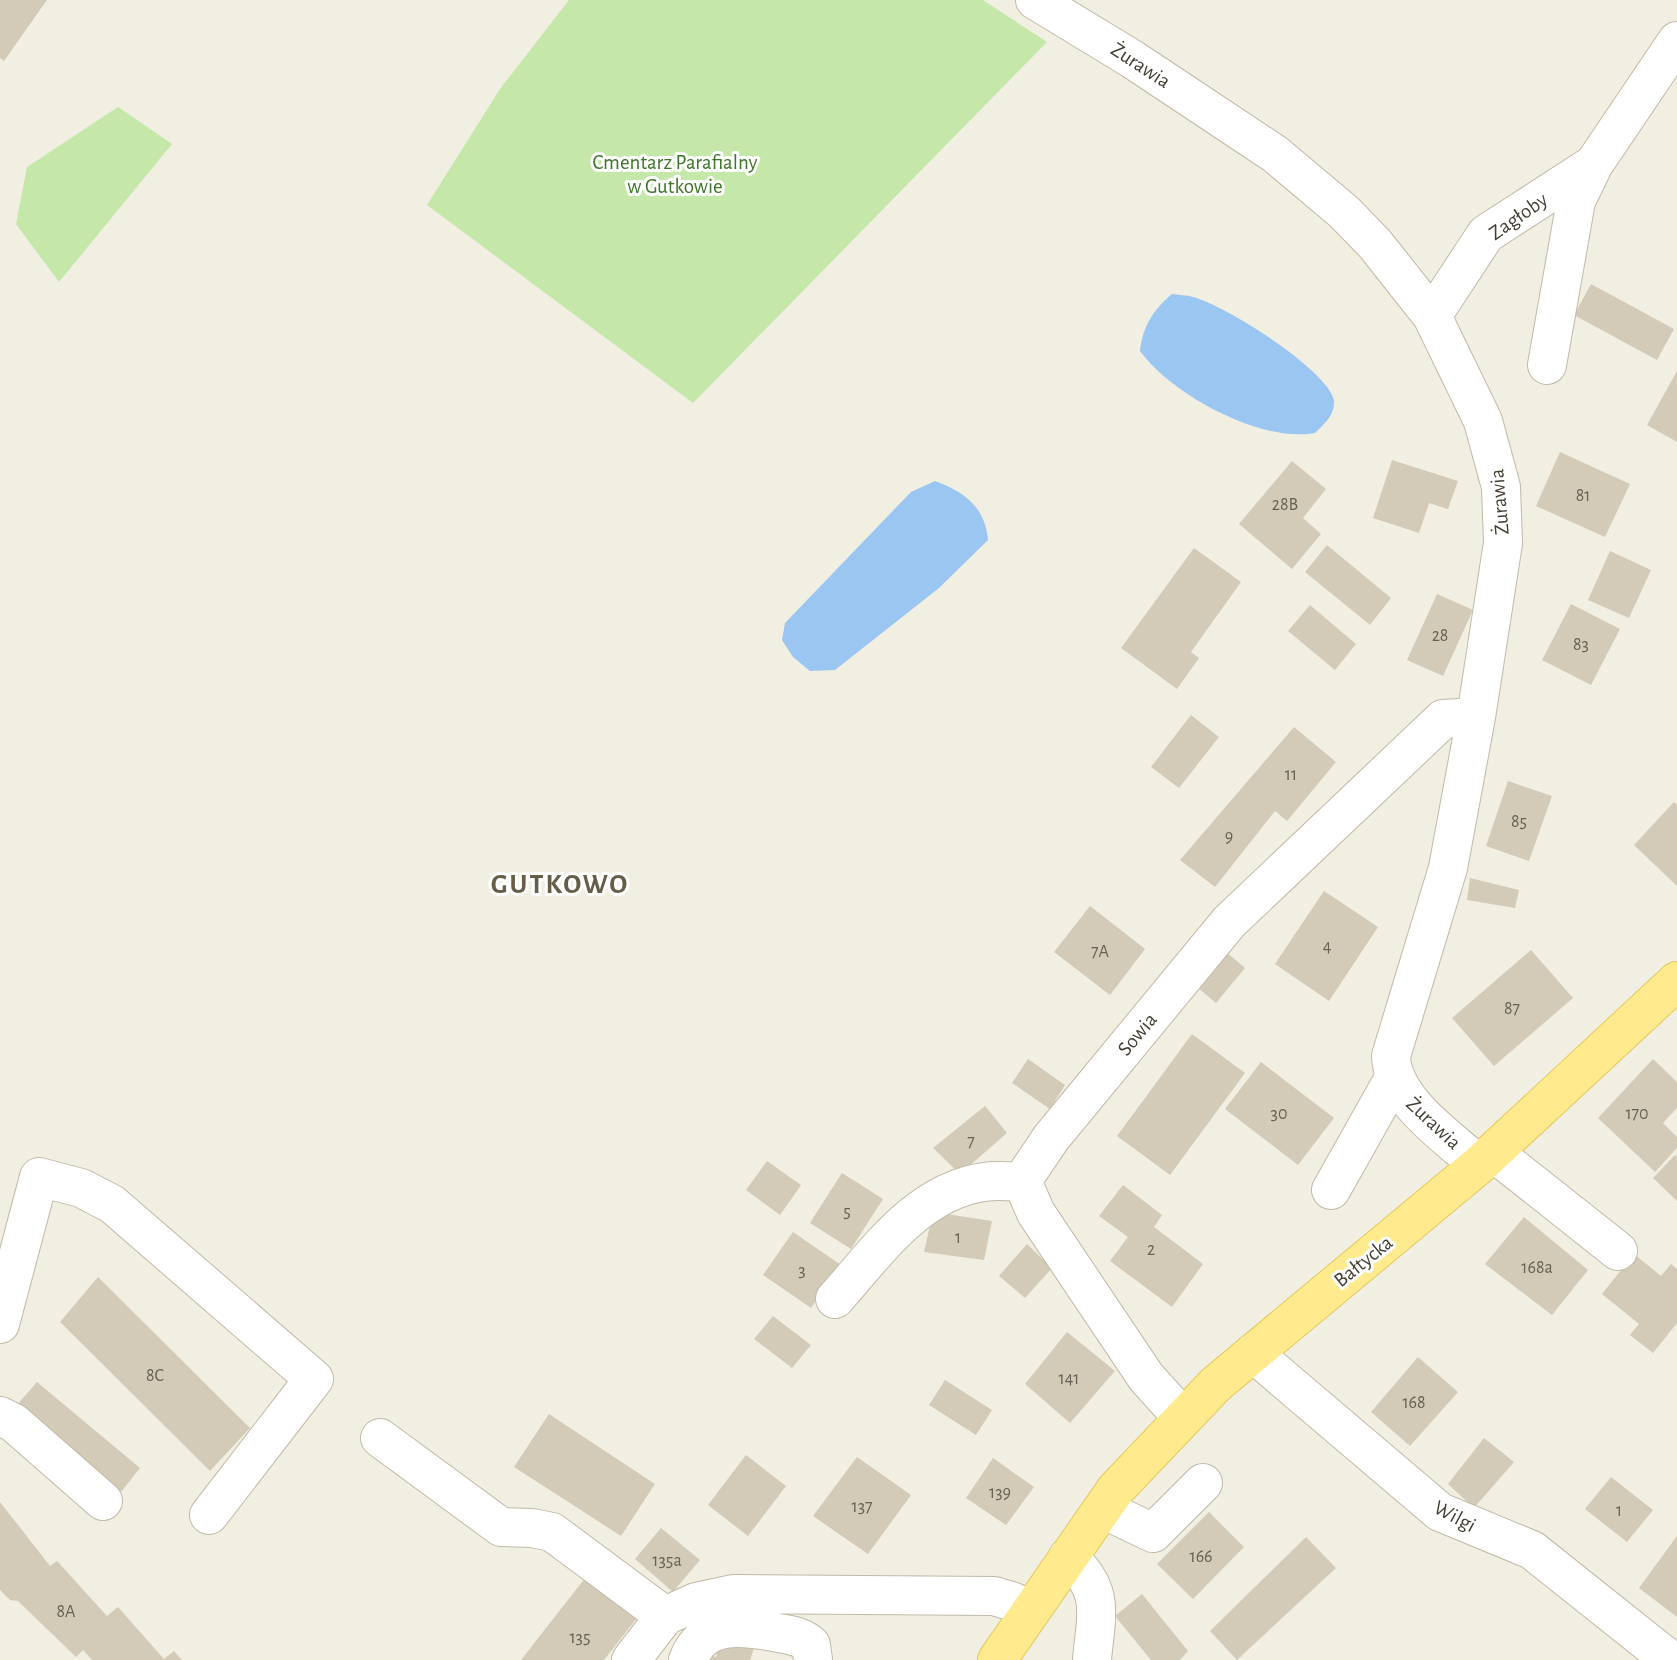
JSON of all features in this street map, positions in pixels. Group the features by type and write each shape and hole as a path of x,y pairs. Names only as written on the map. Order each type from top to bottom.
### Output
{"main road":[{"name":"Bałtycka","path":"997,1660 1102,1509 1182,1417 1253,1353 1486,1158 1677,981"}],"street":[{"name":"Żurawia","path":"1035,0 1132,59 1310,181 1375,244 1432,316 1482,421 1501,487 1503,543 1476,717 1448,868 1418,972 1394,1040 1391,1056 1394,1078 1409,1100 1618,1251"},
{"name":"Zagłoby","path":"1548,365 1576,201 1594,164 1677,41"},
{"name":"Zagłoby","path":"1432,316 1486,234 1594,164"},
{"name":"Sowia","path":"1022,1181 1051,1138 1229,922 1443,719 1476,717"},
{"path":"1331,1190 1394,1078"},
{"path":"0,1324 39,1177 81,1188 111,1204 314,1379 209,1515"},
{"path":"835,1299 912,1214 951,1193 983,1182 1022,1181 1036,1213 1139,1366 1182,1417"},
{"name":"Wilgi","path":"1253,1353 1440,1512 1532,1550 1670,1660"},
{"path":"0,1416 14,1423 103,1501"},
{"path":"380,1438 501,1527 552,1532 665,1616"},
{"path":"1102,1509 1153,1533 1203,1483"},
{"path":"1068,1557 1086,1573 1096,1591 1093,1660"},
{"path":"631,1660 665,1616 696,1602 733,1594 806,1641 814,1653 813,1660"},
{"path":"688,1660 701,1640 764,1612 994,1596 1014,1602 1030,1612"}],"green space":[{"name":"Cmentarz Parafialny w Gutkowie","path":"569,0 983,0 1047,42 693,403 427,205 500,89"},
{"path":"118,107 172,144 59,282 16,224 27,167"}],"water":[{"path":"1172,294 1208,302 1250,325 1296,357 1328,388 1334,401 1333,411 1325,423 1315,433 1293,434 1269,431 1244,423 1195,399 1154,368 1140,351 1144,334 1159,306"},
{"path":"935,481 956,490 972,502 983,518 988,540 939,588 835,670 810,671 793,657 782,640 785,623 911,492"}],"building":[{"path":"0,0 47,0 4,61 0,58"},
{"path":"1591,284 1674,329 1657,360 1574,315"},
{"path":"1677,371 1677,442 1647,425"},
{"path":"1560,452 1630,484 1605,537 1536,506"},
{"path":"1392,460 1458,481 1448,509 1429,503 1419,533 1373,518"},
{"path":"1292,461 1326,489 1303,518 1321,534 1292,569 1239,524"},
{"path":"1327,545 1391,598 1370,625 1305,572"},
{"path":"1194,548 1241,582 1191,652 1199,658 1177,689 1121,648"},
{"path":"1610,551 1651,570 1629,618 1588,600"},
{"path":"1437,594 1473,610 1443,676 1407,660"},
{"path":"1571,604 1620,629 1591,685 1542,660"},
{"path":"1310,605 1356,644 1335,670 1288,631"},
{"path":"1191,715 1219,737 1179,788 1151,767"},
{"path":"1294,727 1336,762 1287,821 1275,811 1215,887 1180,860"},
{"path":"1508,781 1552,796 1529,861 1486,846"},
{"path":"1674,802 1677,805 1677,886 1634,845"},
{"path":"1470,878 1519,890 1515,908 1467,900"},
{"path":"1324,891 1378,927 1329,1001 1275,964"},
{"path":"1090,906 1145,949 1110,995 1054,952"},
{"path":"1531,950 1573,998 1494,1066 1452,1018"},
{"path":"1226,952 1245,968 1216,1003 1197,987"},
{"path":"1192,1034 1245,1073 1170,1175 1117,1136"},
{"path":"1028,1059 1065,1085 1050,1109 1012,1083"},
{"path":"1653,1059 1677,1082 1677,1108 1663,1123 1677,1137 1677,1148 1655,1172 1598,1118"},
{"path":"1261,1062 1334,1118 1298,1165 1225,1109"},
{"path":"985,1106 1007,1133 960,1174 933,1148"},
{"path":"1675,1155 1677,1157 1677,1201 1653,1178"},
{"path":"767,1161 801,1185 780,1215 746,1190"},
{"path":"842,1173 883,1199 851,1249 810,1223"},
{"path":"1123,1185 1162,1215 1154,1227 1203,1264 1172,1307 1110,1261 1128,1237 1099,1216"},
{"path":"933,1212 992,1221 984,1260 924,1252"},
{"path":"1524,1217 1588,1270 1552,1315 1485,1264"},
{"path":"793,1232 841,1265 811,1308 763,1275"},
{"path":"1027,1244 1052,1268 1025,1298 999,1276"},
{"path":"1634,1254 1661,1276 1671,1264 1677,1269 1677,1323 1653,1353 1630,1335 1639,1324 1602,1294"},
{"path":"98,1277 250,1428 210,1471 60,1322"},
{"path":"773,1316 811,1345 792,1368 754,1339"},
{"path":"1067,1332 1115,1371 1070,1423 1025,1384"},
{"path":"1418,1357 1458,1392 1410,1446 1371,1412"},
{"path":"945,1380 992,1410 976,1435 929,1405"},
{"path":"37,1382 140,1468 121,1492 17,1405"},
{"path":"549,1414 655,1484 621,1536 514,1467"},
{"path":"1484,1438 1514,1462 1474,1508 1448,1484"},
{"path":"746,1455 786,1486 748,1536 708,1505"},
{"path":"857,1457 911,1495 868,1554 813,1516"},
{"path":"993,1458 1034,1487 1006,1525 966,1498"},
{"path":"1611,1477 1653,1510 1627,1542 1585,1509"},
{"path":"0,1502 50,1566 57,1561 107,1616 118,1607 164,1659 174,1651 182,1660 92,1660 83,1650 76,1657 18,1601 10,1600 0,1590"},
{"path":"1209,1512 1244,1547 1193,1599 1157,1564"},
{"path":"661,1528 700,1560 673,1592 635,1559"},
{"path":"1677,1536 1677,1617 1639,1588"},
{"path":"1306,1537 1336,1568 1237,1660 1210,1631"},
{"path":"589,1573 640,1614 604,1660 521,1660"},
{"path":"1142,1594 1188,1651 1180,1660 1151,1660 1115,1616"},
{"path":"724,1630 757,1639 750,1660 705,1660 707,1654 716,1657"}],"district":[{"name":"GUTKOWO","path":"560,883"}]}
